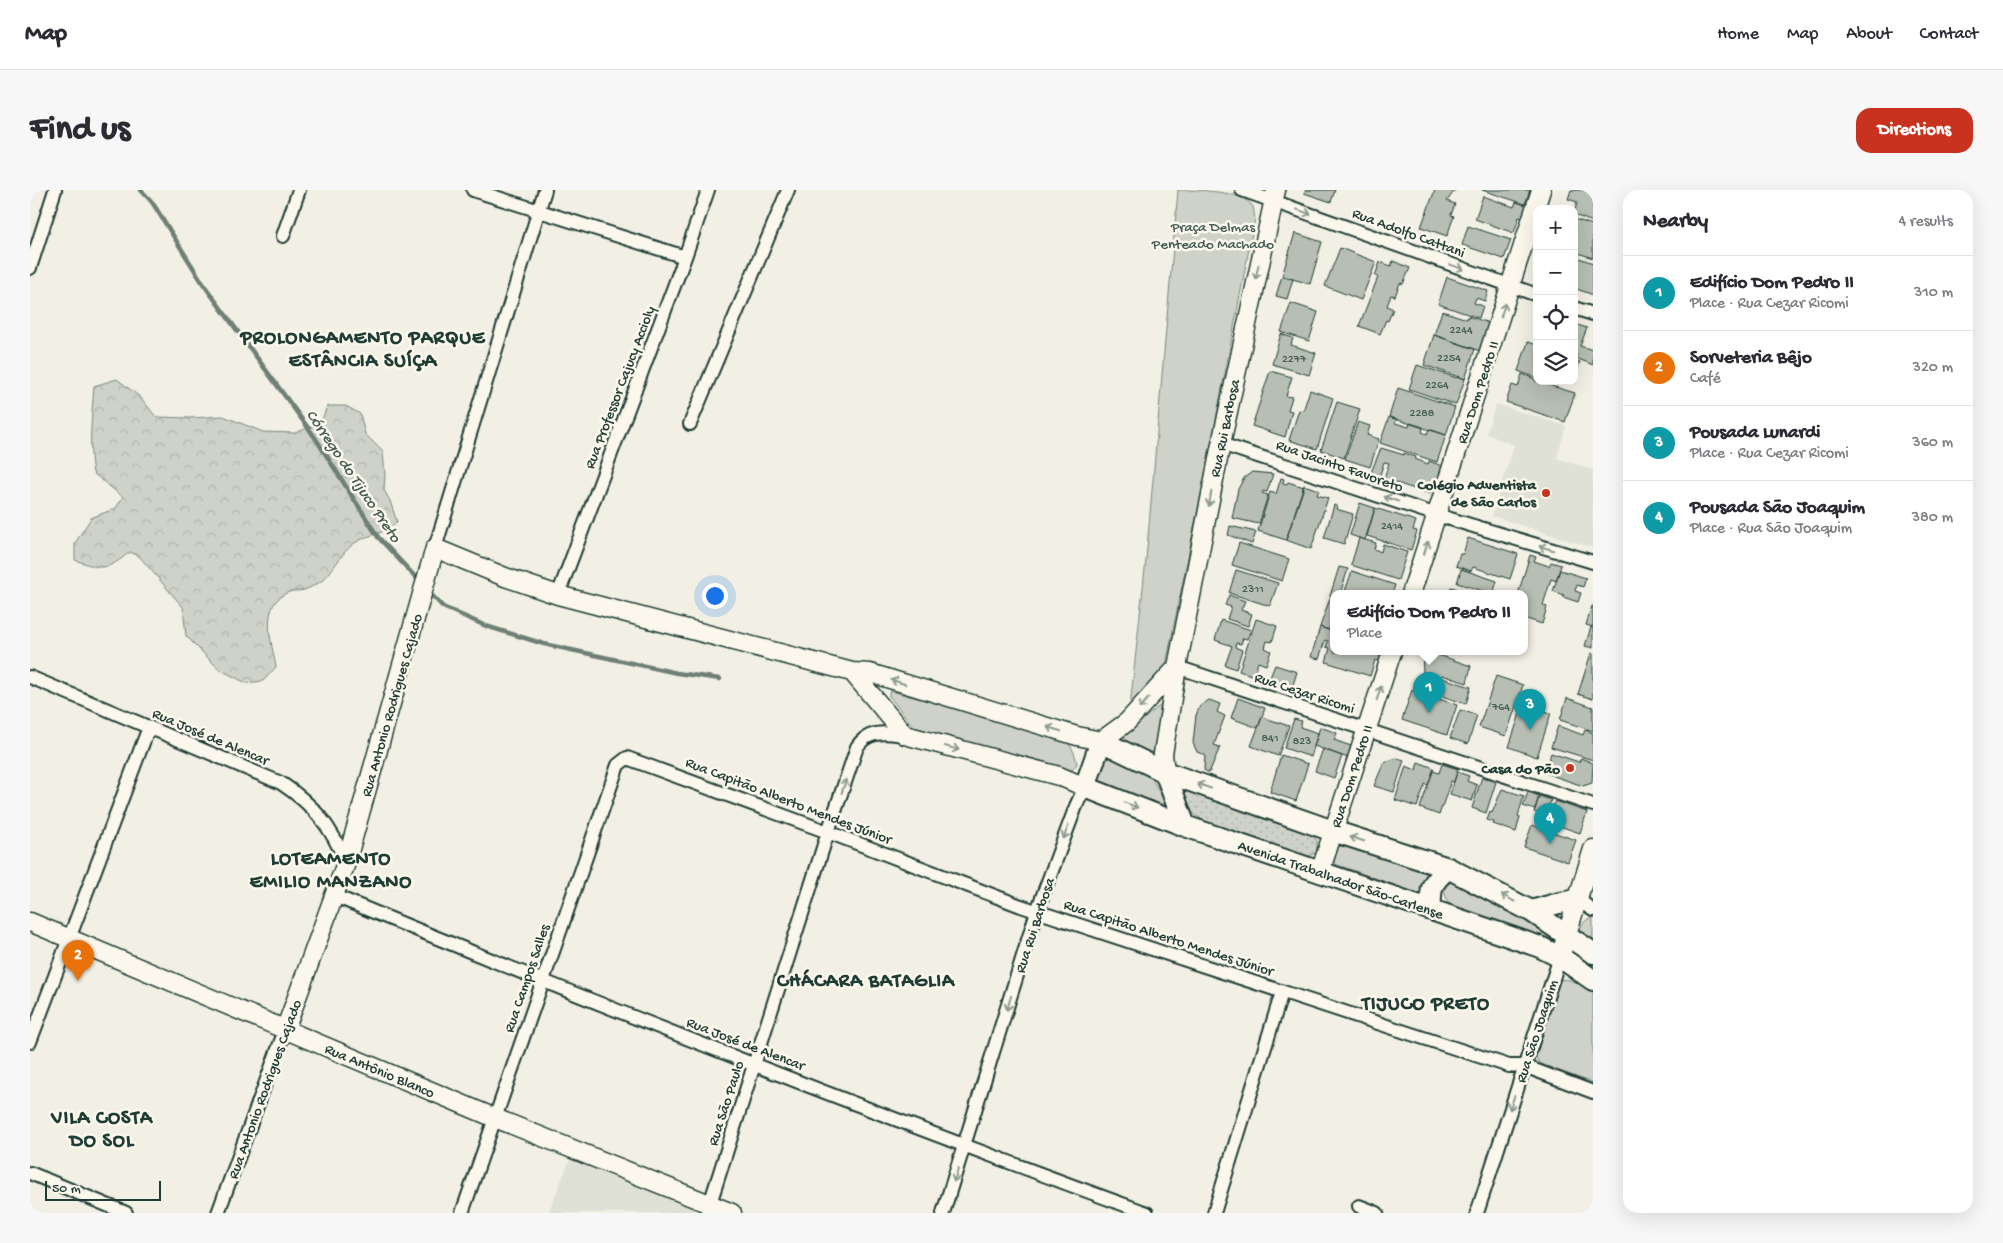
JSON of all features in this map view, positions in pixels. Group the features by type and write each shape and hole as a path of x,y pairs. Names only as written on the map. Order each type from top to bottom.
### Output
{"main road":[{"path":"1101,741 1165,772 1333,831 1448,868 1531,911 1593,953"},
{"name":"Rua Rui Barbosa","path":"1085,787 1101,741"},
{"path":"1165,772 1185,826"},
{"name":"Avenida Trabalhador São-Carlense","path":"1085,787 1185,826 1540,947 1560,957 1593,980"},
{"path":"1431,910 1430,889 1437,878 1448,868"},
{"path":"1531,911 1559,903 1586,905"}],"street":[{"path":"30,268 56,190"},
{"path":"283,236 299,190"},
{"path":"473,190 686,256"},
{"name":"Rua Antonio Rodrigues Cajado","path":"218,1213 346,863 433,552 545,190"},
{"name":"Rua Professor Cajucy Accioly","path":"558,595 686,256 708,190"},
{"path":"690,424 788,190"},
{"name":"Rua Adolfo Cattani","path":"1242,190 1274,195 1533,294"},
{"name":"Rua Dom Pedro II","path":"1412,590 1541,190"},
{"name":"Rua Rui Barbosa","path":"1165,772 1163,754 1177,667 1221,444 1274,195"},
{"path":"1578,309 1593,314"},
{"name":"Rua Jacinto Favoreto","path":"1221,444 1438,515 1593,562"},
{"path":"433,552 558,595 852,672 870,672 1077,736 1101,741 1128,722 1177,667"},
{"name":"Rua Dom Pedro II","path":"1320,872 1391,655"},
{"name":"Rua Cezar Ricomi","path":"1177,667 1593,805"},
{"path":"852,672 906,735 1059,776 1085,787"},
{"name":"Rua José de Alencar","path":"30,678 281,783 316,810 330,828 346,863"},
{"path":"30,1042 150,727"},
{"name":"Rua São Paulo","path":"708,1209 828,832 857,747 861,740 867,736 877,734 906,735"},
{"name":"Rua Capitão Alberto Mendes Júnior","path":"627,758 1021,906 1509,1066 1524,1066 1593,1092"},
{"name":"Rua Campos Salles","path":"462,1213 618,766 627,758"},
{"name":"Rua Rui Barbosa","path":"943,1213 1037,911 1076,806 1085,787"},
{"name":"Rua São Joaquim","path":"1477,1213 1567,935 1586,905 1593,849"},
{"name":"Rua José de Alencar","path":"335,896 542,981 965,1147 1147,1213"},
{"name":"Rua Antônio Blanco","path":"30,922 708,1209 732,1213"},
{"path":"1214,1213 1282,992"},
{"path":"30,1173 126,1213"},
{"path":"1359,1206 1377,1213"}],"shaded area":[{"name":"Colégio Adventista de São Carlos","path":"1496,404 1566,426 1557,458 1593,470 1593,548 1492,516 1514,445 1486,434"},
{"path":"571,1157 696,1207 693,1213 548,1213"}],"green space":[{"name":"Praça Delmas Penteado Machado","path":"1178,190 1218,192 1240,197 1248,201 1253,207 1255,218 1165,669 1130,706 1146,560"},
{"path":"117,379 141,398 156,417 190,418 223,416 263,432 295,433 321,423 327,406 346,406 360,414 365,434 383,452 384,490 397,522 384,531 354,543 320,582 304,590 289,592 279,598 273,605 269,625 276,667 263,681 246,683 219,669 186,636 183,607 139,556 130,552 115,563 104,567 92,566 75,560 75,543 91,518 116,508 123,497 93,473 91,452 94,386"},
{"path":"891,691 1061,737 1072,749 1077,764 1072,770 1068,770 917,731 889,696"},
{"path":"1162,704 1154,752 1144,751 1126,741 1124,735"},
{"path":"1111,758 1150,775 1166,804 1166,809 1101,783 1097,777 1101,760"},
{"path":"1182,790 1309,833 1317,840 1317,852 1309,856 1204,821 1187,809"},
{"path":"1347,845 1430,873 1423,881 1423,895 1335,864 1334,860 1338,847"},
{"path":"1451,882 1464,884 1542,930 1542,935 1538,936 1449,905 1444,892 1446,886"},
{"path":"1588,919 1593,919 1593,943 1581,930 1582,924"},
{"path":"1565,979 1580,983 1593,990 1593,1083 1546,1066 1539,1062 1536,1057 1560,980"}],"building":[{"path":"1306,190 1335,190 1331,202 1304,193"},
{"path":"1435,190 1455,190 1447,201 1455,204 1451,215 1454,216 1447,236 1421,227"},
{"path":"1482,190 1530,190 1525,204"},
{"path":"1571,190 1590,190 1589,192 1593,194 1593,222 1578,216 1577,202 1568,199"},
{"path":"1483,196 1514,207 1516,202 1532,207 1527,219 1519,217 1514,233 1475,219"},
{"path":"1578,220 1593,225 1593,258 1578,253"},
{"path":"1468,226 1511,240 1504,259 1462,245"},
{"path":"1295,233 1322,242 1310,284 1282,276"},
{"path":"1340,248 1376,262 1361,300 1325,286"},
{"path":"1578,257 1593,263 1593,295 1578,289"},
{"path":"1393,261 1410,268 1403,284 1400,283 1395,296 1391,295 1387,306 1393,309 1380,334 1359,326 1378,277 1375,276 1380,262 1391,266"},
{"path":"1282,276 1293,279 1287,299 1276,296"},
{"path":"1447,277 1488,291 1485,301 1476,298 1474,303 1483,306 1479,318 1438,304"},
{"path":"1291,303 1318,312 1309,341 1281,332"},
{"path":"1442,311 1467,319 1468,316 1489,323 1480,351 1434,335"},
{"path":"1578,325 1587,328 1580,346 1593,350 1593,365 1578,359"},
{"path":"1281,334 1293,338 1291,345 1316,353 1309,375 1272,364"},
{"path":"1434,335 1475,349 1465,379 1424,365"},
{"path":"1528,342 1533,344 1533,377 1518,371"},
{"path":"1417,365 1465,379 1456,405 1409,389"},
{"path":"1270,371 1292,377 1286,396 1292,397 1288,410 1292,411 1285,437 1252,426"},
{"path":"1522,374 1533,378 1533,385 1548,385 1575,393 1565,422 1506,402 1512,385 1518,387"},
{"path":"1398,388 1455,407 1446,435 1389,417"},
{"path":"1310,390 1333,398 1317,449 1289,440 1299,410 1303,411"},
{"path":"1337,402 1360,409 1344,458 1321,450"},
{"path":"1389,417 1397,419 1395,423 1409,427 1410,423 1423,427 1422,432 1427,434 1429,429 1446,435 1437,462 1380,443"},
{"path":"1358,422 1370,426 1367,435 1379,439 1370,467 1345,459"},
{"path":"1381,448 1416,457 1415,459 1428,464 1429,461 1445,467 1440,481 1435,480 1430,494 1384,479 1389,463 1384,462 1379,478 1370,475"},
{"path":"1252,472 1273,474 1267,492 1263,491 1262,493 1268,495 1259,524 1232,518 1238,489 1244,478"},
{"path":"1281,478 1284,479 1283,483 1287,484 1288,482 1304,487 1286,540 1258,531 1270,492 1276,494"},
{"path":"1304,485 1319,490 1317,495 1328,498 1311,549 1286,540"},
{"path":"1360,503 1375,508 1365,540 1350,535"},
{"path":"1334,505 1337,506 1336,509 1353,514 1344,544 1324,538"},
{"path":"1375,508 1416,521 1413,530 1417,531 1411,550 1367,536"},
{"path":"1230,526 1256,532 1252,544 1228,535"},
{"path":"1359,538 1376,543 1374,549 1381,552 1383,544 1407,552 1398,580 1351,565"},
{"path":"1468,538 1518,554 1510,579 1473,567 1471,571 1456,566 1460,554 1463,554"},
{"path":"1239,543 1289,559 1282,581 1232,565"},
{"path":"1530,555 1536,557 1534,561 1549,566 1551,562 1561,565 1556,581 1551,579 1543,605 1547,607 1542,624 1528,619 1528,590 1519,590"},
{"path":"1339,567 1348,569 1341,590 1332,590"},
{"path":"1461,569 1497,581 1494,590 1480,590 1457,583"},
{"path":"1236,570 1278,583 1270,606 1229,593"},
{"path":"1560,570 1586,578 1583,587 1577,585 1575,591 1581,593 1578,602 1553,591"},
{"path":"1352,571 1395,585 1393,590 1345,590"},
{"path":"1451,587 1461,590 1450,590"},
{"path":"1229,595 1245,601 1241,610 1252,614 1248,626 1227,619 1231,607 1225,605"},
{"path":"1330,598 1329,630 1320,627"},
{"path":"1593,606 1593,627 1586,625"},
{"path":"1256,619 1277,626 1272,642 1267,641 1265,648 1271,651 1266,665 1258,662 1254,676 1239,671"},
{"path":"1221,620 1251,630 1247,639 1243,638 1241,644 1236,643 1235,647 1242,650 1236,669 1225,665 1232,646 1215,640"},
{"path":"1320,627 1330,631 1330,648 1326,647 1328,641 1325,640 1319,659 1311,657"},
{"path":"1591,627 1593,628 1593,648 1585,646"},
{"path":"1330,648 1330,655 1387,655 1384,663 1375,660 1370,676 1326,662"},
{"path":"1591,653 1593,654 1593,699 1578,694"},
{"path":"1422,655 1439,655 1471,666 1467,683 1442,675 1441,677 1423,672"},
{"path":"1275,665 1297,672 1292,688 1269,680"},
{"path":"1423,672 1471,687 1466,704 1418,688"},
{"path":"1496,676 1523,685 1506,736 1479,727"},
{"path":"1412,690 1457,705 1447,735 1402,720"},
{"path":"1238,698 1265,708 1258,728 1231,718"},
{"path":"1567,698 1593,707 1593,731 1560,720"},
{"path":"1209,700 1220,704 1217,712 1225,716 1214,745 1220,747 1209,773 1204,770 1205,755 1197,752 1193,743 1196,715 1200,706"},
{"path":"1523,704 1551,713 1537,757 1509,747"},
{"path":"1460,710 1477,715 1468,744 1450,738"},
{"path":"1262,717 1289,726 1278,756 1251,746"},
{"path":"1294,719 1302,721 1300,727 1318,733 1311,757 1284,748"},
{"path":"1558,726 1583,735 1585,730 1593,733 1593,760 1551,747"},
{"path":"1320,727 1337,733 1334,740 1351,746 1351,759 1314,746"},
{"path":"1323,749 1342,756 1334,778 1315,771"},
{"name":"Casa do Pão","path":"1551,753 1579,762 1581,758 1593,763 1592,783 1583,786 1545,773"},
{"path":"1281,755 1308,764 1296,801 1270,792"},
{"path":"1397,758 1404,760 1394,792 1374,786 1384,762"},
{"path":"1418,762 1434,768 1428,785 1425,784 1417,807 1395,800 1406,766 1416,770"},
{"path":"1442,764 1458,769 1454,782 1451,781 1439,815 1420,808 1433,771 1439,773"},
{"path":"1457,772 1469,776 1467,781 1477,785 1472,801 1450,794"},
{"path":"1482,777 1496,782 1486,813 1472,808"},
{"path":"1502,789 1524,796 1518,816 1520,817 1516,832 1487,820"},
{"path":"1528,792 1539,796 1535,810 1523,806"},
{"path":"1539,796 1551,800 1545,816 1534,812"},
{"path":"1555,801 1587,812 1580,833 1548,822"},
{"path":"1532,825 1576,840 1568,862 1524,847"}],"waterway":[{"name":"Córrego do Tijuco Preto","path":"141,190 152,202 204,285 314,436 378,537 421,583"},
{"name":"Córrego do Tijuco Preto","path":"428,591 443,607 486,626 544,644 677,673 720,679"}],"place":[{"name":"Colégio Adventista de São Carlos","path":"1546,493"},
{"name":"Edifício Dom Pedro II","path":"1429,713"},
{"name":"Pousada Lunardi","path":"1530,730"},
{"name":"Casa do Pão","path":"1570,768"},
{"name":"Pousada São Joaquim","path":"1550,844"},
{"name":"Sorveteria Bêjo","path":"78,981"}],"district":[{"name":"PROLONGAMENTO PARQUE ESTÂNCIA SUÍÇA","path":"363,348"},
{"name":"LOTEAMENTO EMILIO MANZANO","path":"331,868"},
{"name":"CHÁCARA BATAGLIA","path":"866,979"},
{"name":"TIJUCO PRETO","path":"1426,1002"},
{"name":"VILA COSTA DO SOL","path":"102,1128"}]}
